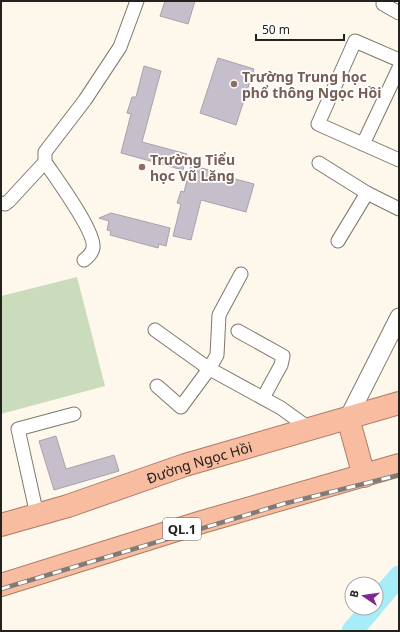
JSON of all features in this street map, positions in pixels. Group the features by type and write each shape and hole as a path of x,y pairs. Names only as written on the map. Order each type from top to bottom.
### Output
{"highway":[{"name":"Đường Ngọc Hồi","path":"1,525 68,506 186,465 399,403"},
{"path":"348,418 364,476"},
{"name":"QL.1","path":"1,585 202,522 399,465"}],"street":[{"path":"84,260 90,255 93,247 92,239 85,223 45,162 45,152 84,100 120,47 137,1"},
{"path":"383,4 399,13"},
{"path":"399,60 355,41 318,124 399,160"},
{"path":"363,144 399,68"},
{"path":"1,203 5,204 10,201 45,162"},
{"path":"319,163 367,194 399,209"},
{"path":"338,241 367,194"},
{"path":"157,386 181,407 209,369 217,355 219,315 240,274"},
{"path":"348,418 399,317"},
{"path":"155,330 209,369 281,408 310,429"},
{"path":"238,331 283,356 281,365 263,398"},
{"path":"36,515 18,429 74,414"}],"green space":[{"path":"77,277 105,386 1,414 1,296"}],"building":[{"path":"165,1 195,1 188,24 160,16"},
{"path":"218,58 254,69 236,125 200,113"},
{"path":"144,66 161,71 142,142 187,154 183,170 121,153 131,114 127,113 132,97 136,97"},
{"path":"191,165 209,170 209,172 254,184 246,212 201,200 191,240 173,236 181,204 177,203 181,191 184,192"},
{"path":"111,213 170,228 166,246 159,244 158,248 110,235 111,231 107,230 109,221 99,218"},
{"path":"56,436 66,469 114,455 119,471 54,490 39,441"}],"waterway":[{"path":"384,594 399,576"},
{"path":"352,631 365,616"}],"railway":[{"path":"1,589 283,504 399,475"}],"place":[{"name":"Trường Trung học phổ thông Ngọc Hồi","path":"234,84"},
{"name":"Trường Tiểu học Vũ Lăng","path":"142,167"}]}
